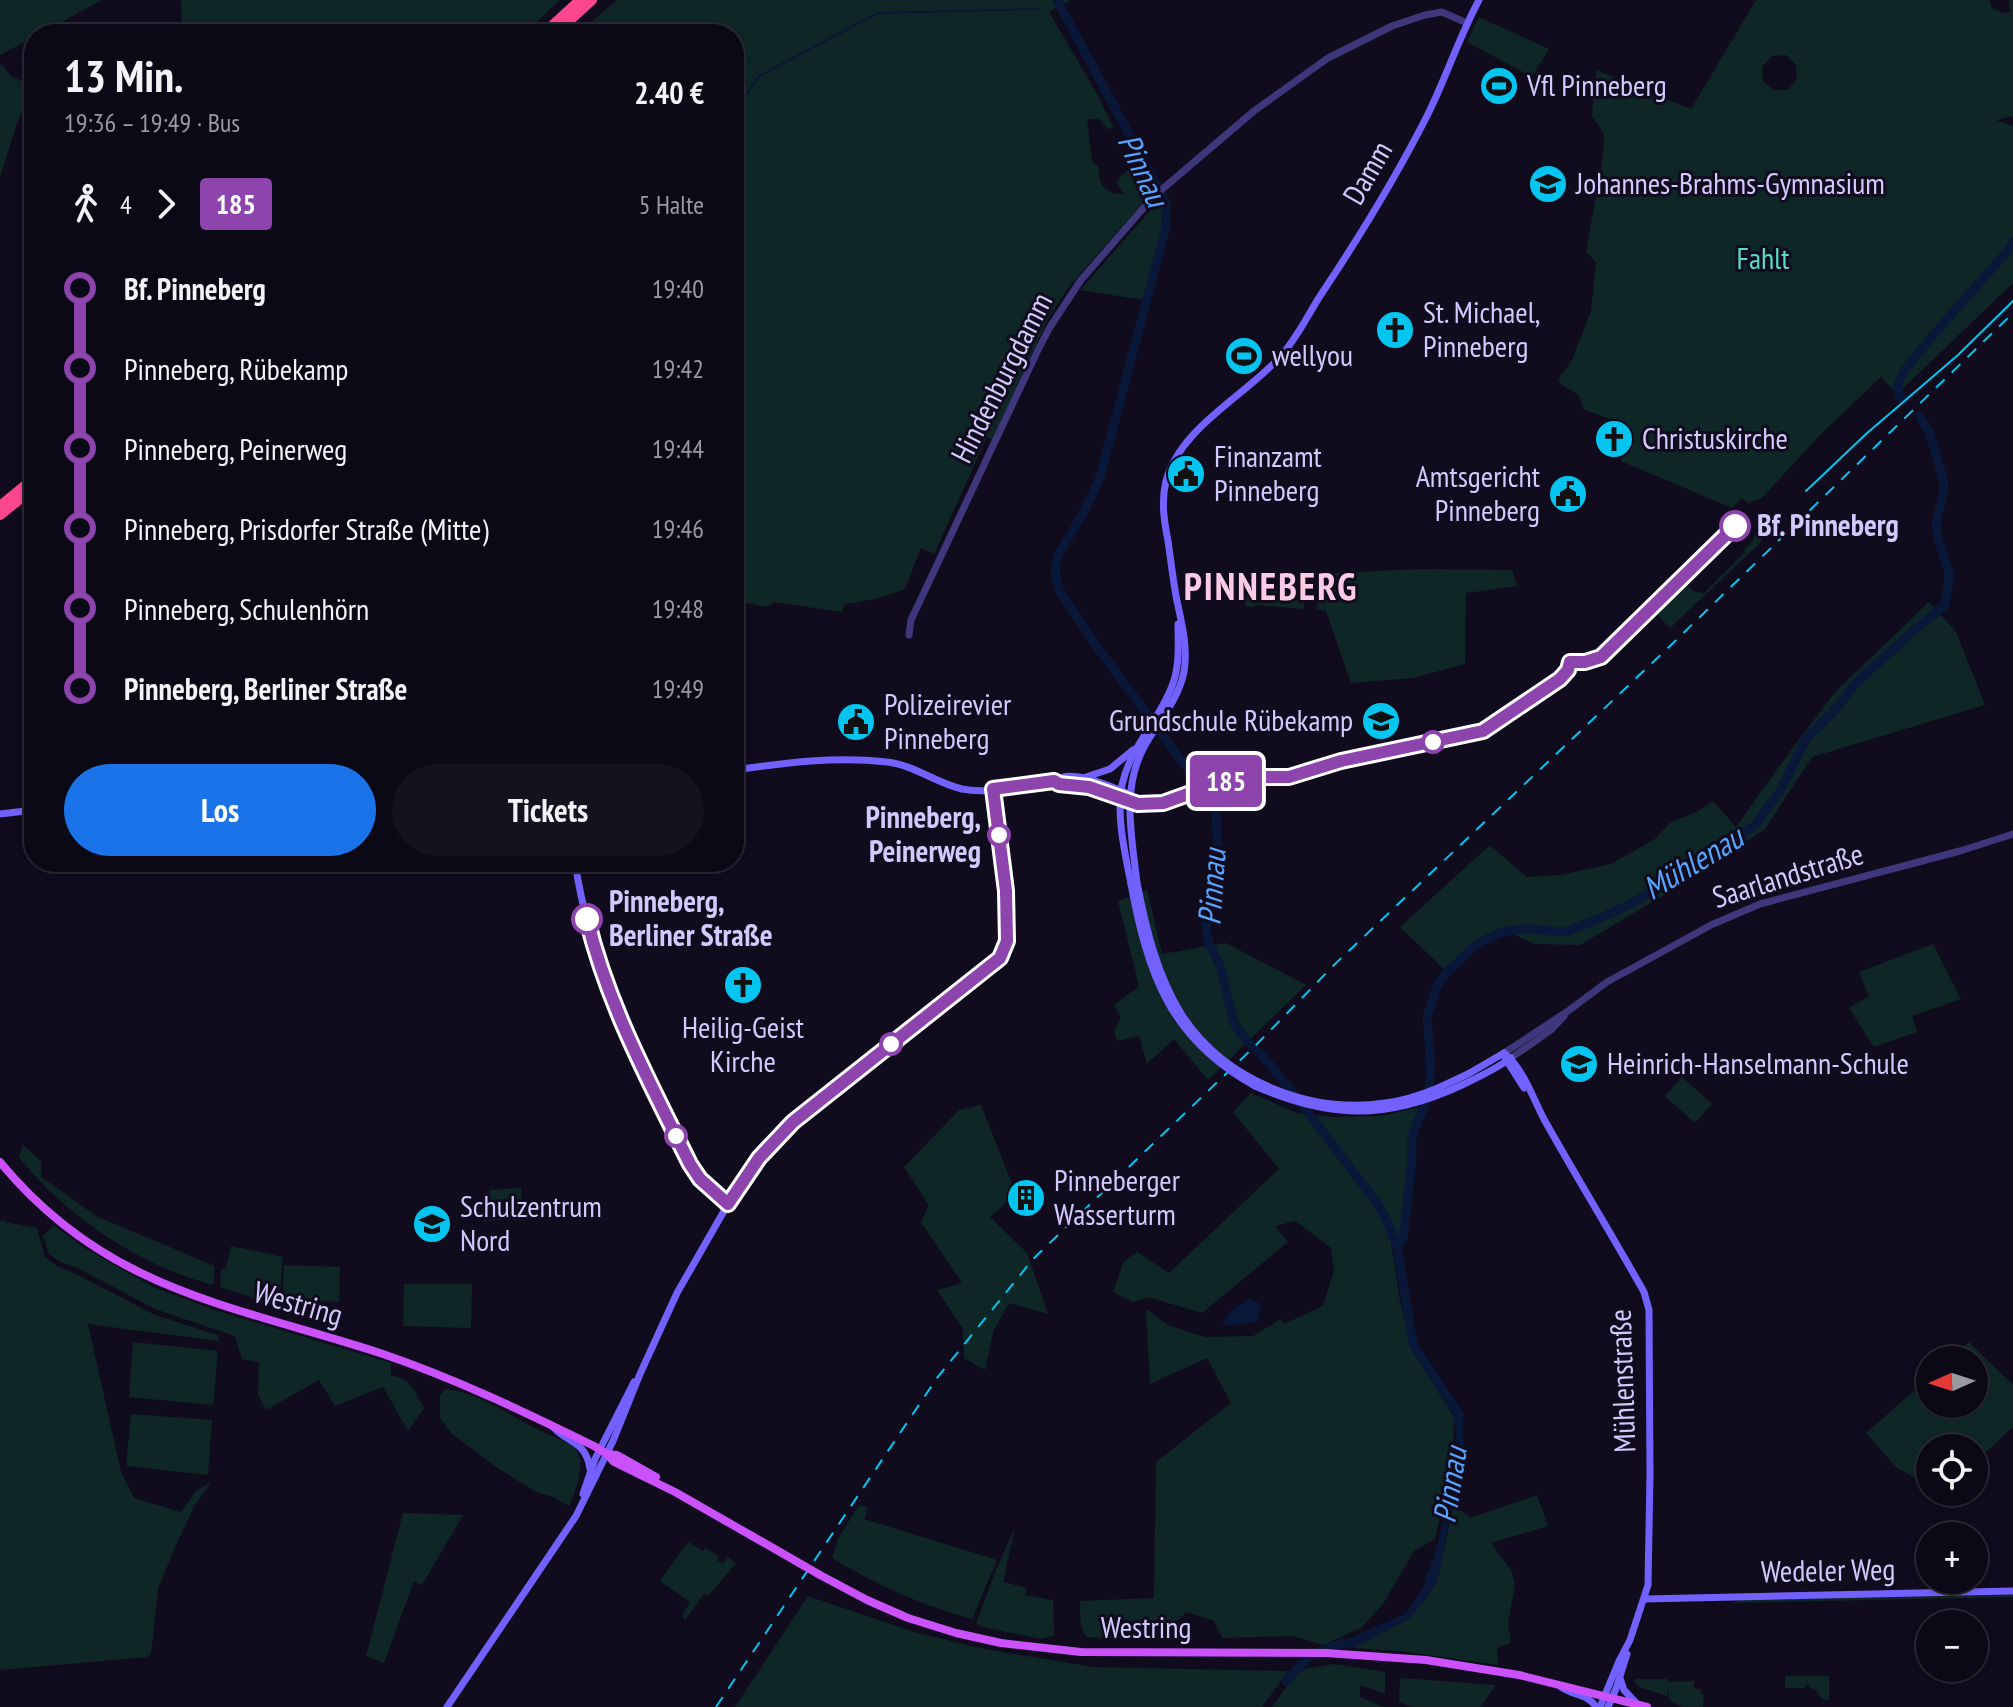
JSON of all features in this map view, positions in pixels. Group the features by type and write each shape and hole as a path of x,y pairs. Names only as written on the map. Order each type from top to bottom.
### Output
{"highway":[{"path":"554,24 580,0"},
{"path":"566,24 592,0"},
{"path":"0,506 24,486"},
{"path":"0,515 24,496"}],"main road":[{"name":"Damm","path":"1177,603 1163,502 1170,468 1194,434 1280,358 1289,346 1389,186 1429,112 1479,0"},
{"path":"1160,717 1178,661 1177,603"},
{"path":"1082,778 1113,767 1149,733 1176,696 1184,673 1185,644 1177,603"},
{"path":"1178,638 1185,644"},
{"path":"1172,686 1176,696"},
{"path":"1125,796 1149,733"},
{"path":"1137,746 1128,767 1125,796 1134,883 1168,990 1183,1017 1212,1049 1242,1073 1291,1095 1321,1103 1353,1106 1388,1103 1439,1092 1460,1078 1507,1058"},
{"path":"744,769 809,760 887,762 964,789 993,789 1054,781 1058,777 1082,778 1125,796"},
{"path":"1054,781 1125,796"},
{"path":"0,814 24,811"},
{"path":"447,1707 576,1516 629,1391 640,1374 677,1293 728,1204 700,1179 690,1164 628,1035 602,974 577,872"},
{"name":"Mühlenstraße","path":"1507,1058 1644,1292 1649,1310 1648,1585 1620,1678 1598,1707"},
{"name":"Westring","path":"0,1162 35,1201 68,1229 145,1277 220,1306 387,1355 495,1398 603,1452 617,1455 820,1575 908,1618 1001,1643 1081,1652 1391,1657 1477,1667 1643,1706"},
{"path":"548,1423 559,1434 582,1447 590,1471"},
{"path":"576,1516 590,1471 603,1452"},
{"name":"Wedeler Weg","path":"1645,1599 2013,1591"},
{"name":"Mühlenstraße","path":"1608,1707 1619,1661 1630,1640"},
{"path":"1620,1678 1626,1693 1643,1706"},
{"path":"1560,1686 1588,1697 1598,1707"},
{"path":"1621,1707 1643,1706"}],"street":[{"name":"Hindenburgdamm","path":"909,635 911,620 1050,327 1081,280 1155,195 1267,100 1328,58 1392,26 1425,15 1442,12 1467,23"},
{"path":"728,1204 759,1158 793,1122 1000,958 1007,941 1006,891 993,789"},
{"name":"Saarlandstraße","path":"1994,839 2013,827"},
{"name":"Saarlandstraße","path":"1507,1058 1551,1030 1568,1011 1607,982 1711,925 1760,904 2013,834"}],"green space":[{"path":"0,0 102,0 58,24 24,24 24,42 0,55"},
{"path":"181,0 560,0 535,24 182,24"},
{"path":"617,0 1071,0 1049,12 1114,128 1108,129 1099,119 1087,119 1092,161 1099,167 1104,187 1117,194 1124,194 1116,182 1133,164 1149,196 1067,289 1047,321 992,440 987,437 934,554 921,548 905,589 876,599 845,604 842,612 774,602 767,607 744,602 744,24 589,24"},
{"name":"Fahlt","path":"1756,0 1989,0 1992,8 2004,13 2010,12 2009,0 2013,0 2013,116 1996,120 2013,126 2013,283 1897,394 1881,377 1820,435 1761,499 1749,504 1742,498 1732,508 1621,461 1629,426 1583,409 1579,395 1558,379 1571,362 1591,311 1596,262 1586,252 1603,157 1604,134 1592,116 1596,70 1691,109","holes":["1786,55 1796,65 1797,79 1788,90 1774,90 1763,81 1762,67 1772,56"]},
{"path":"1479,17 1549,49 1532,77 1467,42"},
{"path":"0,66 12,77 24,81 24,107 0,177"},
{"path":"1165,194 1171,201 1144,300 1080,290"},
{"path":"1756,530 1762,541 1670,628 1655,612 1685,583 1695,592 1704,593 1745,552"},
{"path":"1420,569 1512,570 1517,586 1466,593 1465,664 1413,678 1351,683 1326,611 1317,610 1317,574"},
{"path":"1304,579 1304,609 1245,606 1247,583 1277,585"},
{"path":"1929,602 1956,632 1985,705 1812,757 1765,829 1683,884 1580,945 1534,944 1506,931 1478,946 1447,972 1400,927 1490,845 1527,877 1560,875 1611,864 1655,839 1670,823 1713,801 1736,827 1836,691"},
{"path":"1147,890 1162,954 1226,943 1306,985 1208,1080 1174,1039 1147,1064 1139,1036 1117,1041 1114,1031 1121,1018 1114,1005 1139,986 1118,901"},
{"path":"1933,944 1961,999 1912,1016 1917,1032 1874,1047 1849,1008 1869,996 1859,972"},
{"path":"1682,1077 1712,1104 1695,1123 1665,1096"},
{"path":"1251,1093 1297,1113 1332,1117 1381,1116 1424,1106 1412,1136 1403,1240 1397,1246 1379,1209 1391,1243 1409,1338 1454,1417 1452,1464 1435,1539 1414,1551 1383,1604 1361,1628 1323,1645 1293,1636 1222,1638 1214,1621 1186,1612 1175,1623 1174,1639 1086,1637 1081,1624 1080,1601 1154,1598 1156,1462 1231,1403 1207,1358 1150,1384 1146,1309 1168,1325 1205,1337 1253,1336 1281,1319 1284,1324 1323,1306 1334,1271 1331,1248 1295,1221 1275,1226 1288,1242 1202,1313 1148,1297 1133,1302 1113,1292 1124,1261 1137,1252 1169,1273 1279,1169 1233,1112"},
{"path":"981,1105 1016,1194 990,1217 1027,1253 1048,1314 1009,1303 993,1332 985,1370 964,1358 963,1329 937,1290 962,1283 921,1222 929,1205 904,1167 959,1110"},
{"path":"23,1145 42,1162 41,1177 98,1217 215,1266 213,1285 131,1252 82,1219 59,1200 19,1157"},
{"path":"521,1188 524,1219 483,1221 490,1190"},
{"path":"3,1219 37,1228 45,1257 57,1266 155,1315 217,1335 219,1341 88,1324 121,1472 134,1498 181,1512 196,1491 211,1482 195,1505 158,1589 151,1654 147,1657 0,1670 0,1222"},
{"path":"54,1225 83,1247 153,1287 217,1311 391,1363 391,1376 408,1382 424,1408 408,1431 383,1387 335,1406 319,1380 266,1410 258,1395 259,1362 242,1359 235,1336 155,1309 59,1261 49,1254 43,1236"},
{"path":"231,1246 283,1257 279,1302 276,1305 220,1287 221,1269 226,1269"},
{"path":"284,1265 340,1267 339,1302 283,1300"},
{"path":"404,1284 472,1284 471,1328 403,1326"},
{"path":"133,1342 218,1351 213,1405 129,1397"},
{"path":"1988,1361 2013,1385 2013,1427 1988,1450 1988,1434 1916,1434 1916,1478 1897,1468 1866,1433 1916,1389 1916,1418 1988,1418"},
{"path":"445,1389 483,1400 574,1447 580,1468 569,1506 536,1492 451,1433 440,1418 440,1395"},
{"path":"131,1414 212,1420 208,1475 126,1466"},
{"path":"1537,1495 1548,1526 1491,1543 1511,1570 1515,1584 1508,1624 1511,1643 1498,1647 1498,1665 1400,1651 1353,1648 1410,1618 1437,1581 1454,1504 1470,1518"},
{"path":"859,1505 868,1508 864,1519 997,1560 972,1619 900,1594 832,1558 838,1539"},
{"path":"403,1513 463,1515 422,1585 414,1581 384,1663 366,1656"},
{"path":"1015,1527 1003,1582 1027,1588 1025,1595 1053,1600 1054,1635 1041,1639 976,1624"},
{"path":"688,1542 719,1556 717,1560 723,1564 728,1557 736,1563 709,1595 704,1594 685,1620 682,1616 690,1602 660,1581"},
{"path":"808,1596 914,1632 979,1648 1093,1667 1288,1671 1262,1707 735,1707"},
{"path":"2013,1597 1734,1603 1737,1600"},
{"path":"1334,1664 1385,1672 1385,1694 1360,1685 1360,1697 1384,1707 1272,1707 1295,1675 1305,1669"},
{"path":"1785,1676 1829,1676 1829,1700 1822,1699 1809,1685 1805,1688 1785,1688"},
{"path":"1400,1678 1496,1685 1480,1707 1413,1707 1399,1702"},
{"path":"1636,1679 1694,1681 1694,1689 1701,1689 1701,1694 1704,1694 1703,1707 1682,1707 1669,1700 1668,1688 1667,1696 1639,1687"}],"water":[{"path":"1249,1298 1261,1304 1258,1322 1222,1325 1230,1311"},
{"path":"1462,1415 1464,1452 1437,1581 1410,1618 1353,1648 1329,1647 1405,1614 1425,1585 1455,1465 1454,1417"}],"waterway":[{"name":"Pinnau","path":"1057,0 1165,201 1166,227 1100,477 1058,555 1055,571 1060,591 1098,648 1211,797 1216,813 1218,858 1217,879 1208,906 1206,931 1220,966 1234,1023 1293,1093 1377,1203 1397,1246 1413,1344 1459,1415 1459,1426"},
{"path":"744,98 759,76 878,13 1040,9"},
{"name":"Mühlenau","path":"1904,400 1899,395 1898,385 1903,372 2013,242"},
{"name":"Mühlenau","path":"1397,1246 1403,1240 1412,1136 1428,1096 1431,1071 1427,1016 1438,984 1447,972 1475,946 1506,931 1565,932 1603,917 1680,875 1755,825 1780,791 1806,739 1836,709 1854,685 1944,606 1949,571 1938,539 1936,522 1944,482 1930,434 1920,416"},
{"name":"Pinnau","path":"1286,1681 1310,1656 1342,1643"}],"tram line":[{"path":"1806,491 1866,434 1958,355 2013,301"}],"railway":[{"path":"716,1707 937,1378 1033,1259 1257,1044 1334,965 1670,646 2013,313"}],"bus line":[{"name":"185","path":"587,919 602,974 616,1008 690,1164 711,1191 728,1204 759,1158 793,1122 1000,958 1007,941 1006,891 993,789 1054,781 1098,789 1129,803 1150,805 1227,780 1289,777 1341,761 1483,731 1560,679 1570,662 1601,657 1735,526"}],"place":[{"name":"Vfl Pinneberg","path":"1499,86"},
{"name":"Johannes-Brahms-Gymnasium","path":"1548,184"},
{"name":"St. Michael, Pinneberg","path":"1395,330"},
{"name":"wellyou","path":"1244,356"},
{"name":"Christuskirche","path":"1614,439"},
{"name":"Finanzamt Pinneberg","path":"1186,474"},
{"name":"Amtsgericht Pinneberg","path":"1568,494"},
{"name":"Bf. Pinneberg","path":"1735,526"},
{"name":"Grundschule Rübekamp","path":"1381,721"},
{"name":"Polizeirevier Pinneberg","path":"856,722"},
{"name":"Pinneberg, Peinerweg","path":"999,835"},
{"name":"Pinneberg, Berliner Straße","path":"587,919"},
{"name":"Heilig-Geist Kirche","path":"743,985"},
{"name":"Heinrich-Hanselmann-Schule","path":"1579,1064"},
{"name":"Pinneberger Wasserturm","path":"1026,1198"},
{"name":"Schulzentrum Nord","path":"432,1224"}],"district":[{"name":"PINNEBERG","path":"1271,587"}]}
